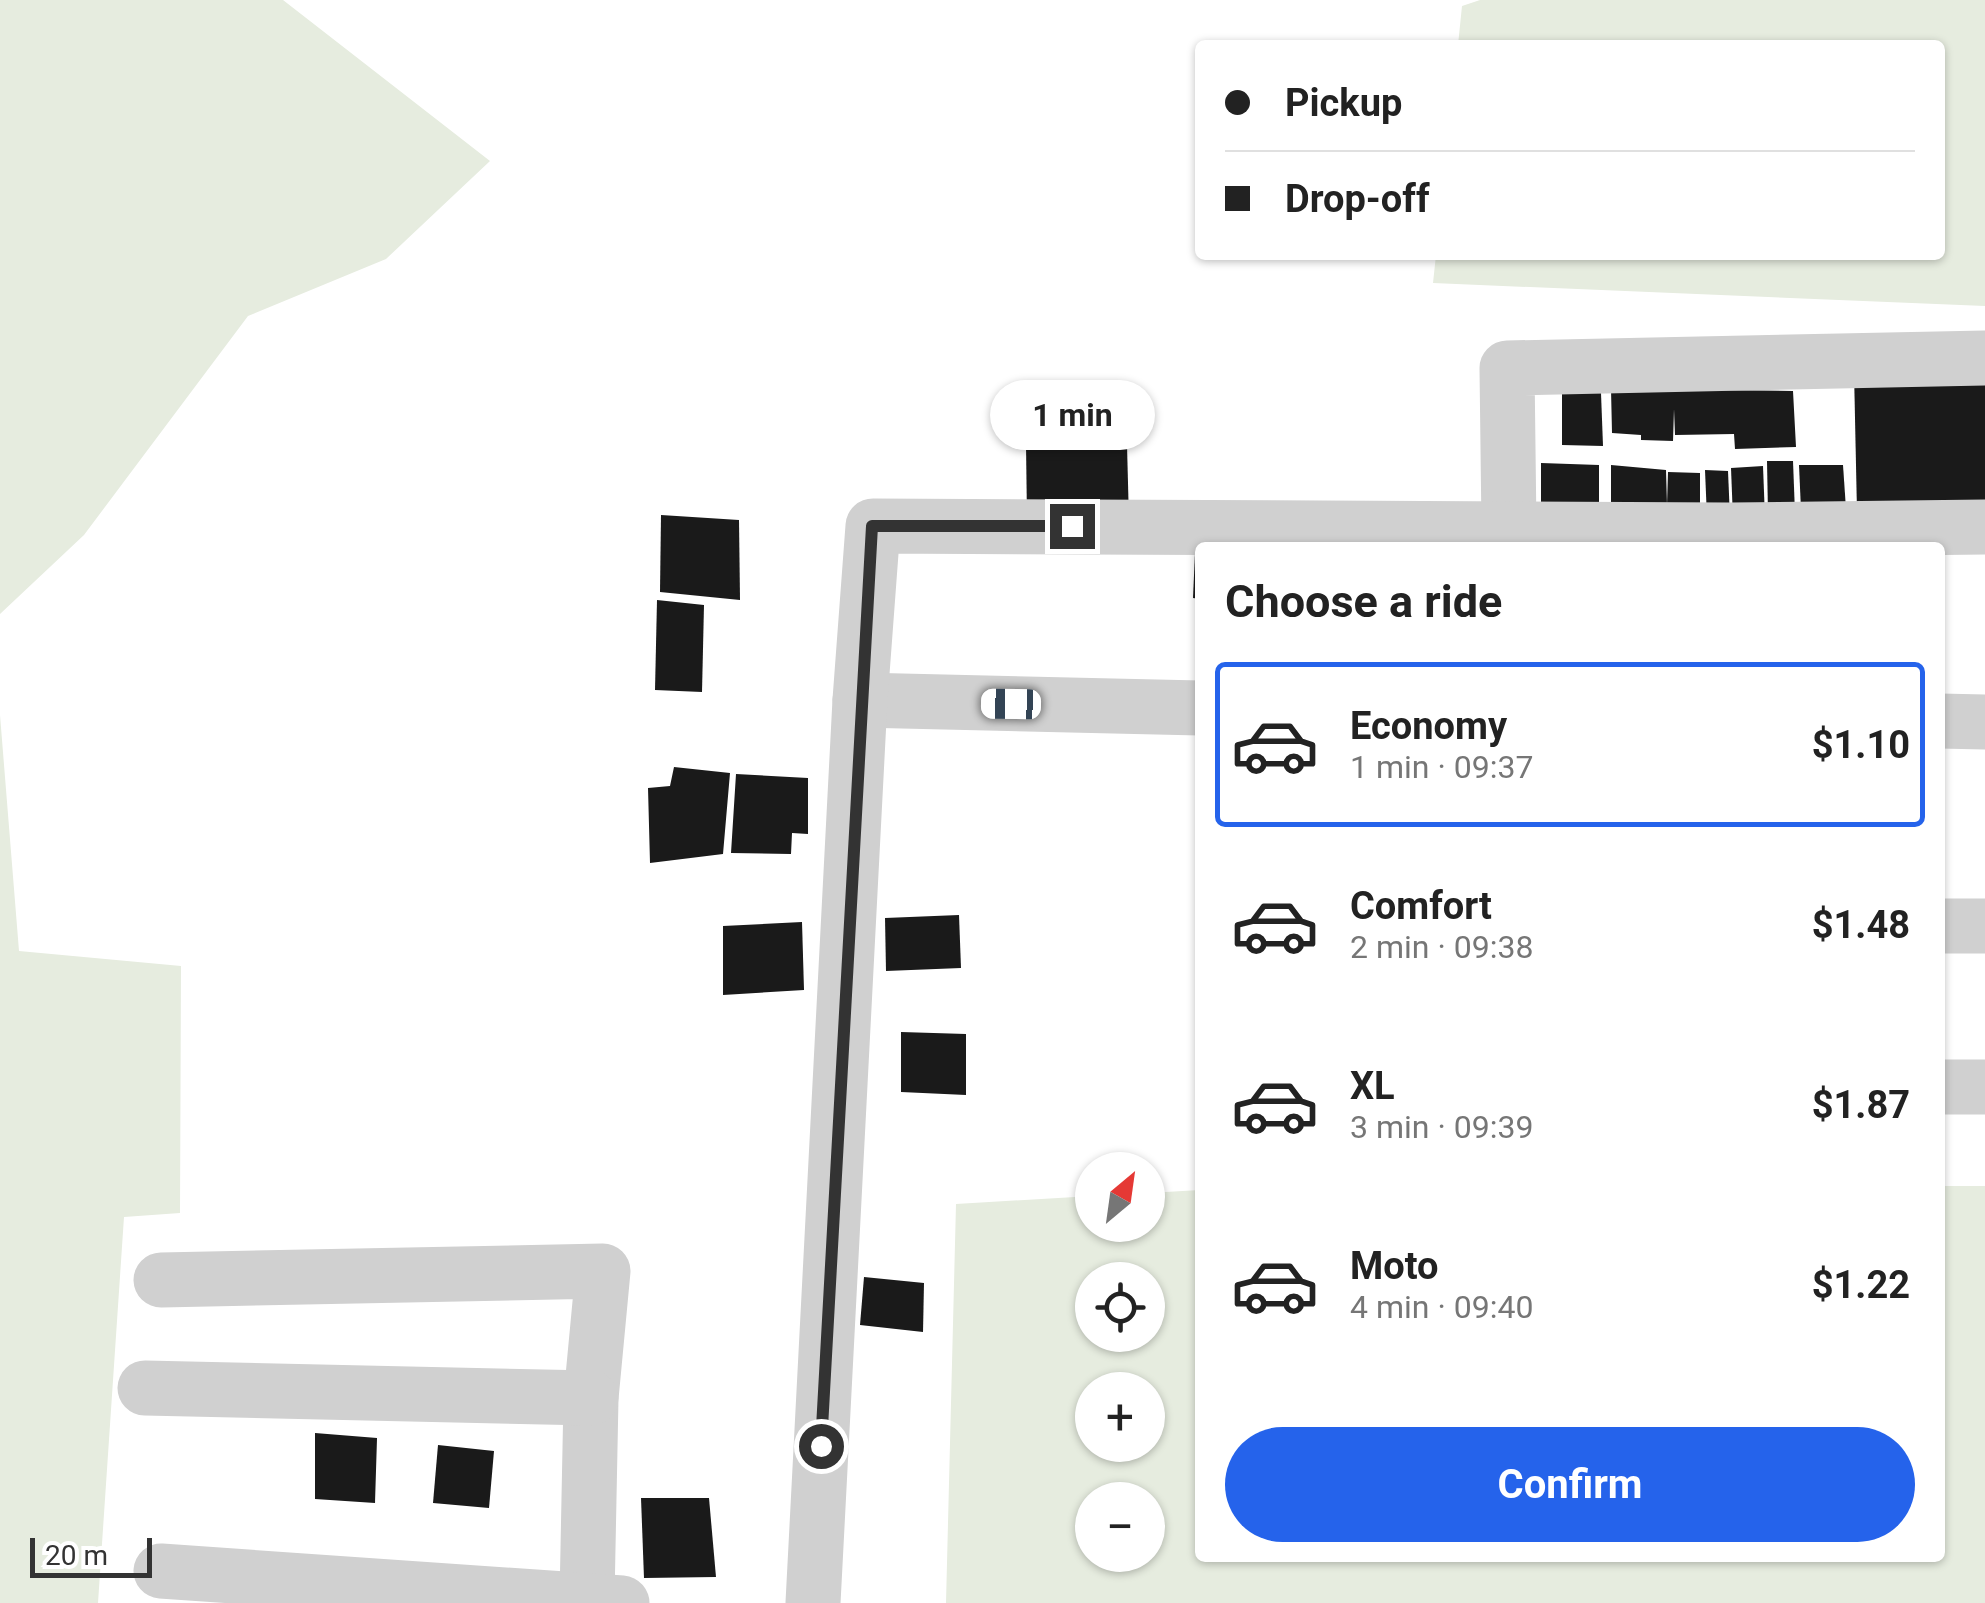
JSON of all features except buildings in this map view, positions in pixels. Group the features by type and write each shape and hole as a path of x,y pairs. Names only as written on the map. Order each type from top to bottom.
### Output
{"street":[{"path":"1509,528 1508,368 1985,358"},
{"path":"813,1603 872,526 1509,528 1730,539 1985,526"},
{"path":"860,700 1195,708"},
{"path":"1945,720 1985,722"},
{"path":"1945,926 1985,926"},
{"path":"1945,1087 1985,1087"},
{"path":"161,1280 603,1271 592,1398 605,1601 162,1571"},
{"path":"144,1388 592,1398"}],"shaded area":[{"path":"0,0 283,0 490,161 386,259 248,316 84,535 0,614"},
{"path":"1480,0 1985,0 1985,306 1433,283 1435,260 1945,260 1945,40 1459,40 1462,6"},
{"path":"0,715 19,951 181,966 180,1213 124,1217 98,1603 0,1603"},
{"path":"1945,1186 1985,1186 1985,1603 946,1603 956,1204 1075,1197 1075,1242 1165,1242 1165,1192 1195,1190 1195,1562 1945,1562"}],"route":[{"path":"821,1446 872,526 1072,526"}]}
